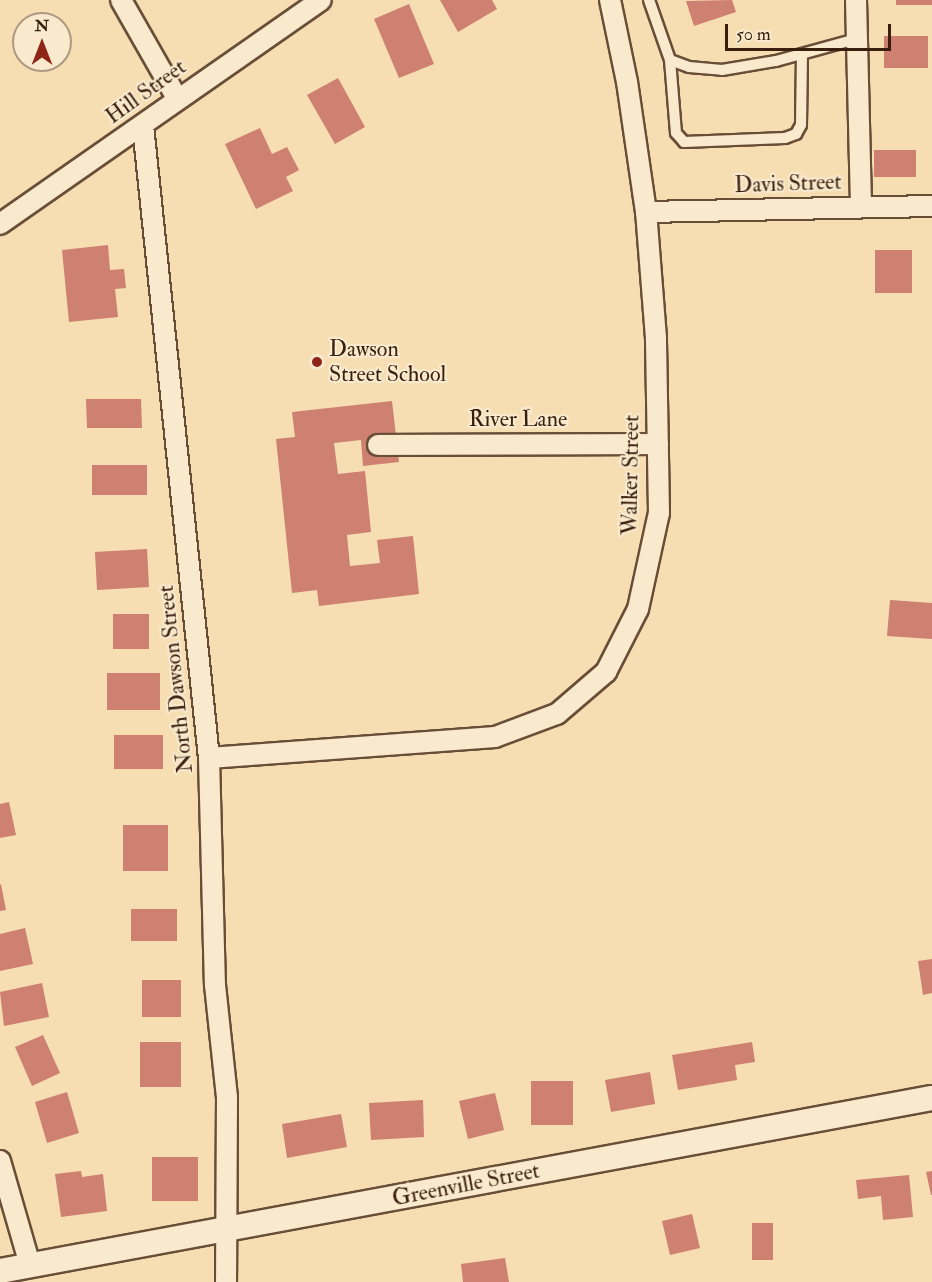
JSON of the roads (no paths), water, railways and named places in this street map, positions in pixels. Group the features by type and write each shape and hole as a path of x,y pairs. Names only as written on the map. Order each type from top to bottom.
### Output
{"street":[{"path":"121,0 177,98"},
{"name":"Hill Street","path":"0,224 143,126 177,98 321,0"},
{"name":"Walker Street","path":"209,758 495,736 556,714 606,672 638,609 659,513 656,338 646,212 627,82 610,0"},
{"path":"856,0 861,205"},
{"name":"North Dawson Street","path":"143,126 209,758 215,985 227,1097 226,1282"},
{"name":"Davis Street","path":"646,212 861,205 932,206"},
{"name":"River Lane","path":"378,445 658,444"},
{"name":"Greenville Street","path":"0,1270 228,1230 932,1098"},
{"path":"0,1161 30,1265"}],"lane":[{"path":"649,0 670,60 676,133 684,142 785,138 796,134 801,125 802,54"},
{"path":"670,60 689,67 722,70 802,54 856,39"}],"place":[{"name":"Dawson Street School","path":"317,362"}]}
